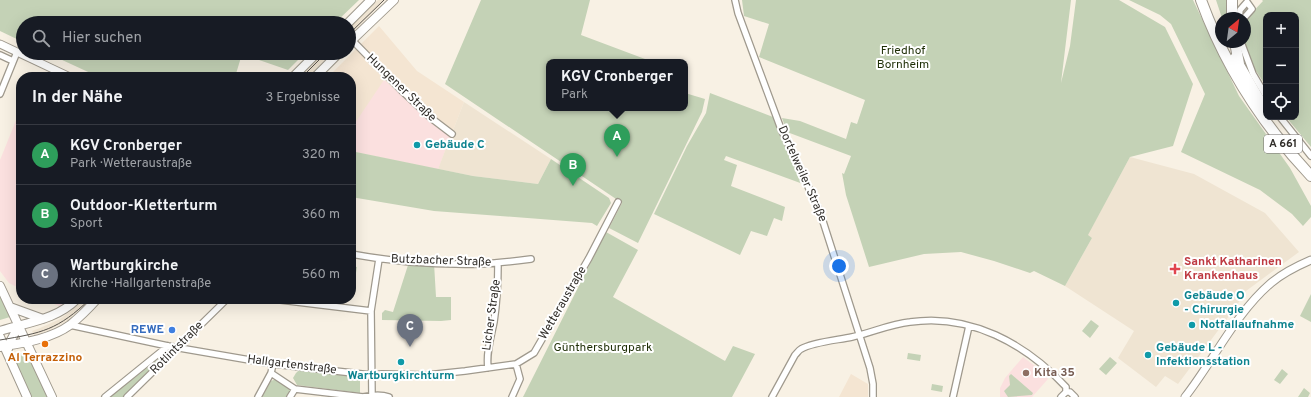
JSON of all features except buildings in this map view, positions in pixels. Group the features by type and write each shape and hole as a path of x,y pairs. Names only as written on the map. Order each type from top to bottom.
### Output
{"highway":[{"name":"A 661","path":"1201,0 1223,51 1247,94 1280,141 1311,176"},
{"path":"1207,0 1215,18"},
{"path":"1232,0 1232,12"},
{"path":"1229,48 1263,107"},
{"path":"1235,48 1240,68"},
{"name":"A 661","path":"1272,120 1311,167"}],"main road":[{"path":"355,16 371,0"},
{"path":"356,37 394,0"},
{"path":"0,44 16,52"},
{"path":"34,60 59,72"},
{"path":"298,72 310,60"},
{"path":"320,72 332,60"},
{"path":"1187,396 1233,327 1260,294 1276,279 1311,260"},
{"path":"0,286 15,323 34,357 52,397"},
{"path":"0,331 15,323 44,319 58,314 72,304"},
{"path":"3,345 26,342 54,334 70,325 92,304"},
{"path":"10,308 44,319"},
{"path":"3,345 15,323"},
{"path":"3,345 27,397"}],"street":[{"name":"Dortelweiler Straße","path":"736,0 738,13 781,129 820,212 870,368 873,384 873,397"},
{"path":"1240,12 1248,2 1252,9 1249,12"},
{"name":"Hungener Straße","path":"356,47 400,90 431,118 452,134"},
{"path":"1243,48 1250,68 1263,91"},
{"path":"0,54 13,61"},
{"path":"0,94 16,54"},
{"path":"1282,120 1311,156"},
{"name":"Wetteraustraße","path":"516,364 534,353 589,258 618,202"},
{"name":"Butzbacher Straße","path":"356,255 379,259 434,263 482,264 531,259"},
{"path":"372,396 371,311 379,259"},
{"name":"Licher Straße","path":"488,368 487,358 498,290 498,263"},
{"name":"Rotlintstraße","path":"127,397 179,348 222,304"},
{"path":"313,304 371,311"},
{"path":"772,397 795,355 800,349 860,336 898,324 910,322 947,322 969,326 996,334 1022,349 1046,367 1066,387 1066,392"},
{"name":"Hallgartenstraße","path":"70,325 168,346 273,364 371,375 427,375 516,364"},
{"path":"953,397 969,326"},
{"name":"Rotlintstraße","path":"105,397 168,346"},
{"path":"258,397 271,374 273,364"},
{"path":"512,397 520,379 516,364"},
{"name":"Hallgartenstraße","path":"271,374 295,389 363,397 389,397"},
{"path":"290,397 295,389"},
{"path":"1061,397 1066,392"},
{"path":"1066,392 1070,392 1075,397"}],"shaded area":[{"path":"378,0 385,0 356,29 356,21"},
{"path":"379,26 417,71 464,102 438,169 356,152 356,72 333,72 345,60 356,60 356,49"},
{"path":"317,60 324,60 313,72 305,72"},
{"path":"384,80 450,137 438,169 356,152 356,122"},
{"path":"464,102 551,159 538,184 473,176 438,169"},
{"path":"16,120 16,286 9,283 0,271 0,160"},
{"name":"Sankt Katharinen Krankenhaus","path":"1130,157 1194,174 1265,213 1299,252 1246,291 1178,384 1165,376 1156,387 1118,358 1134,331 1065,286 1092,238 1087,236"},
{"path":"79,304 86,304 67,321 47,331 34,335 32,331 60,319"},
{"name":"Kita 35","path":"1023,357 1048,379 1032,397 1000,397 1000,388 1005,378"},
{"path":"851,374 868,384 868,397 839,397"}],"green space":[{"path":"0,0 359,0 342,16 16,16 16,39 0,31"},
{"path":"481,0 590,0 581,35 645,59 546,59 546,111 688,111 688,94 705,99 702,112 638,243 609,228 622,203 445,84"},
{"name":"Friedhof Bornheim","path":"742,0 1071,0 1061,83 1070,46 1076,0 1119,0 1165,27 1193,84 1173,146 1130,157 1088,235 1092,238 1065,286 1034,271 1030,273 961,252 924,254 869,267 846,195 842,173 844,174 851,156 787,132 782,118 800,121 846,139 851,122 857,124 865,100 759,57 769,24 744,16"},
{"path":"1129,0 1193,0 1239,96 1290,168 1311,206 1311,217 1303,226 1292,214 1260,190 1181,152 1205,94 1171,24 1160,15"},
{"path":"1216,0 1228,0 1227,12 1220,12"},
{"path":"1262,0 1311,0 1311,147 1288,120 1299,120 1299,12 1263,12 1263,82 1250,62 1246,48 1251,48 1251,14 1263,1"},
{"path":"62,60 240,60 237,72 88,72"},
{"path":"259,60 298,60 288,70"},
{"path":"710,93 773,117 786,149 803,184 726,156 724,160 737,165 731,186 785,207 782,221 774,218 767,236 751,231 740,255 654,214 687,146 706,113"},
{"path":"356,152 473,176 538,184 551,159 609,198 611,203 597,226 592,223 434,211 356,198"},
{"name":"Günthersburgpark","path":"606,232 638,250 613,297 725,361 733,346 755,354 732,397 523,397"},
{"path":"409,262 434,263 436,297 451,297 451,320 382,320 382,313 385,310 393,312"},
{"path":"0,290 10,317 0,320"},
{"path":"1311,294 1311,322 1300,316"},
{"path":"1091,320 1099,326 1090,338 1082,331"},
{"path":"28,352 48,397 29,397 10,355"},
{"path":"166,353 168,354 125,397 110,397"},
{"path":"908,353 921,355 920,361 907,359"},
{"path":"1110,357 1117,363 1106,375 1099,369"},
{"path":"301,368 360,376 360,393 297,385 293,378"},
{"path":"1282,369 1288,374 1280,384 1274,380"},
{"path":"1011,374 1033,393 1032,395 1008,397 1004,391 1010,385 1009,376"},
{"path":"276,379 291,390 287,397 262,397 271,381"},
{"path":"932,384 943,386 942,392 931,390"},
{"path":"1304,388 1310,393 1308,397 1298,397"}],"tram line":[{"path":"356,27 384,0"},
{"path":"307,72 319,60"},
{"path":"0,340 27,335 59,324 84,304"}],"place":[{"name":"Gebäude C","path":"417,145"},
{"name":"KGV Cronberger","path":"617,157"},
{"name":"Outdoor-Kletterturm","path":"573,186"},
{"name":"Sankt Katharinen Krankenhaus","path":"1175,269"},
{"name":"Gebäude O - Chirurgie","path":"1176,303"},
{"name":"Notfallaufnahme","path":"1192,325"},
{"name":"REWE","path":"172,330"},
{"name":"Al Terrazzino","path":"45,344"},
{"name":"Wartburgkirche","path":"410,347"},
{"name":"Gebäude L - Infektionsstation","path":"1148,355"},
{"name":"Wartburgkirchturm","path":"401,362"},
{"name":"Kita 35","path":"1026,373"}]}
